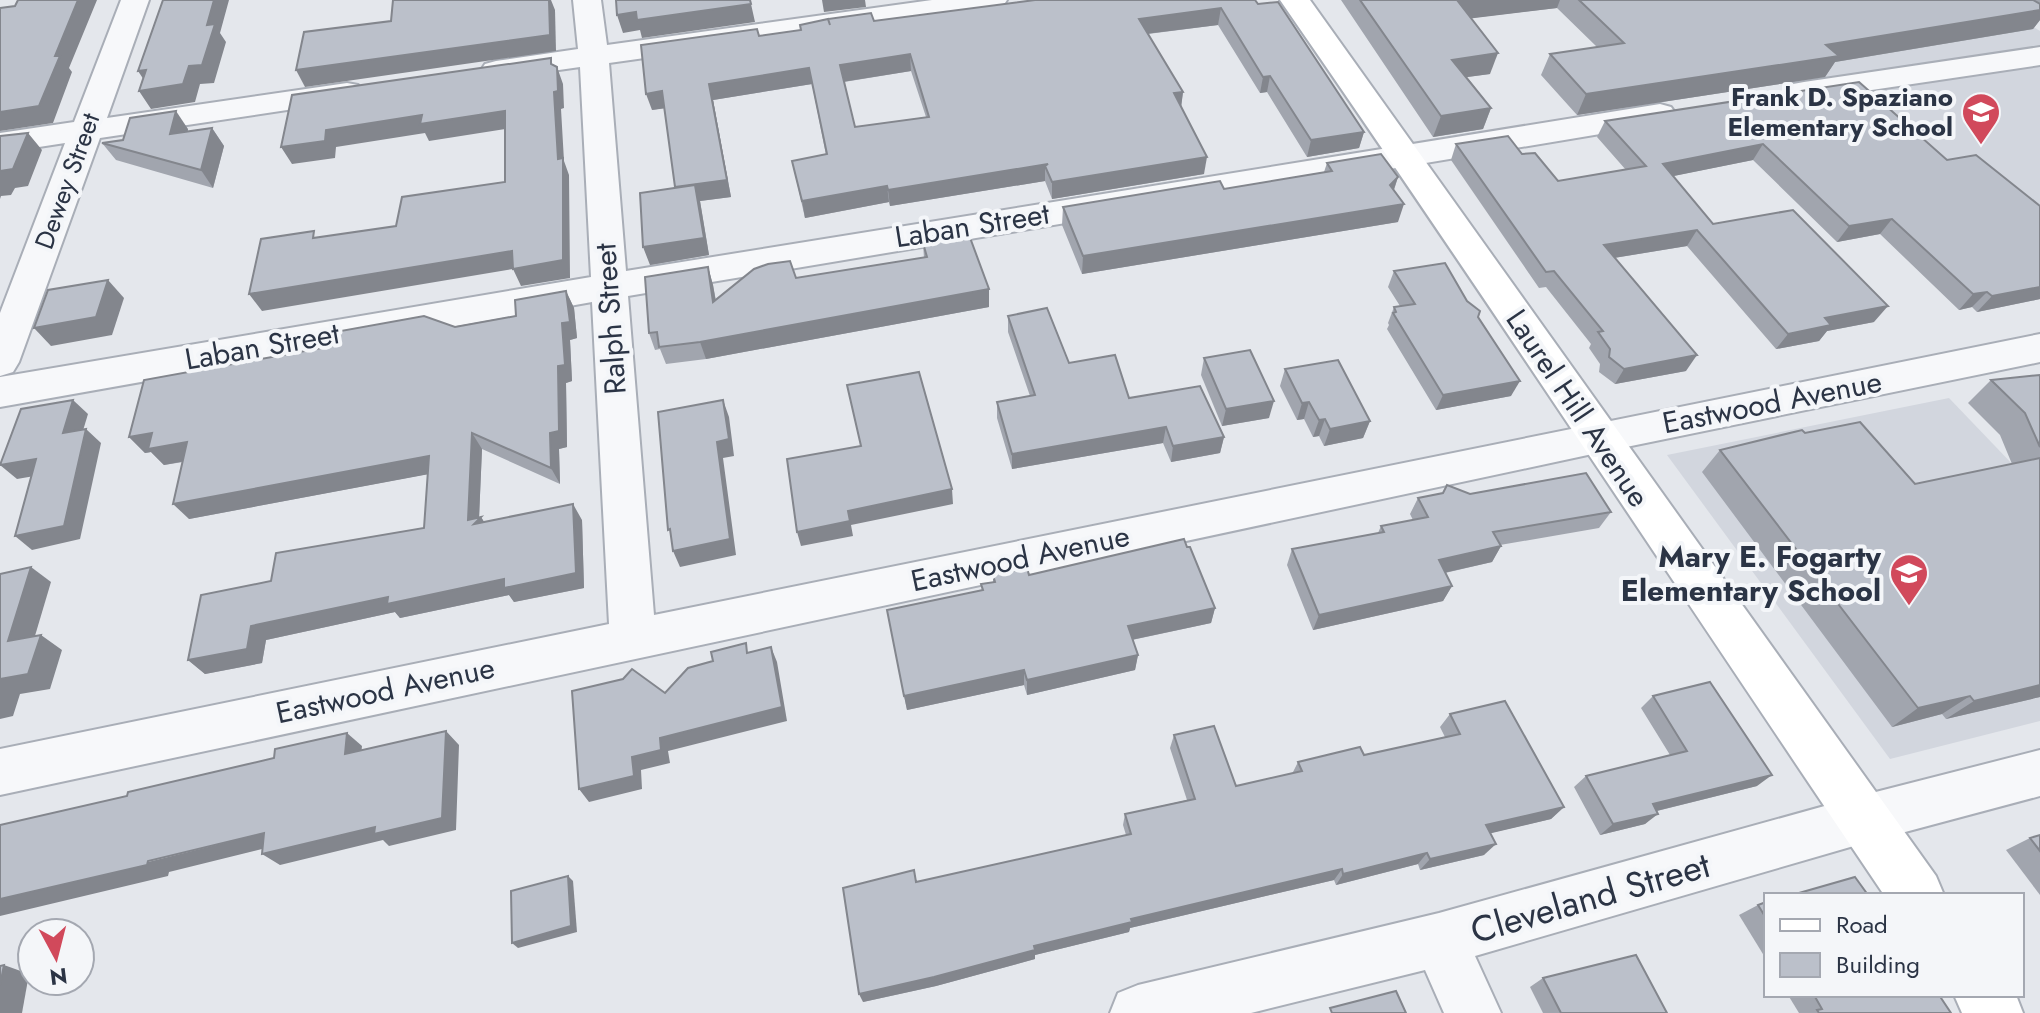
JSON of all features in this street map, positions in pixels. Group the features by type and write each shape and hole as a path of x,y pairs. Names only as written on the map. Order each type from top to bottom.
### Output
{"street":[{"name":"Dewey Street","path":"0,362 135,0"},
{"name":"Ralph Street","path":"587,0 594,56 633,638"},
{"path":"470,74 993,0"},
{"name":"Laurel Hill Avenue","path":"1295,0 1405,154 1597,437 1916,893"},
{"path":"1780,95 2040,56"},
{"path":"0,143 378,87"},
{"name":"Laban Street","path":"0,392 1405,154 1686,110"},
{"name":"Eastwood Avenue","path":"0,772 1597,437 2040,348"},
{"name":"Cleveland Street","path":"1138,1013 1439,940 1864,819 2040,773"},
{"path":"1439,940 1473,1013"}],"shaded area":[{"name":"Frank D. Spaziano Elementary School","path":"1990,0 2040,31 2040,219 1803,72"},
{"name":"Mary E. Fogarty Elementary School","path":"1949,398 2040,493 2040,721 1890,759 1667,455"}],"building":[{"path":"18,0 78,0 55,56 60,56 39,106 0,112 0,8 15,6"},
{"path":"163,0 214,0 207,25 215,24 202,65 189,66 183,84 139,91 146,70 138,71"},
{"path":"393,0 549,0 550,35 296,70 304,32 391,21"},
{"path":"616,0 750,0 751,4 637,20 636,12 617,15"},
{"path":"1035,0 1278,2 1364,132 1311,140 1270,76 1263,77 1221,8 1139,19 1183,92 1174,93 1207,157 1052,182 1045,166 1048,164 802,201 792,161 827,154 809,68 709,84 727,180 675,187 662,91 646,94 641,45 757,29 759,36 801,30 800,25 871,13 874,21","holes":["910,54 929,117 855,127 840,65"]},
{"path":"1360,0 1457,0 1498,53 1452,60 1491,108 1441,116"},
{"path":"1579,0 2033,0 2040,4 2040,10 1826,45 1839,56 1586,94 1550,54 1624,43"},
{"path":"551,58 551,64 557,67 558,91 554,92 558,159 563,158 563,260 513,269 512,251 249,294 261,239 314,231 313,238 396,226 402,197 505,182 505,111 420,124 422,115 326,130 325,141 281,147 292,95"},
{"path":"1859,82 1947,160 1976,155 2040,206 2040,287 1992,296 1987,292 1973,294 1892,219 1849,226 1763,144 1663,164 1713,224 1793,210 1888,306 1825,318 1831,325 1788,334 1697,230 1604,245 1697,355 1624,369 1609,357 1610,349 1598,332 1603,331 1554,271 1546,272 1456,144 1508,136 1522,154 1535,153 1558,181 1646,166 1605,121"},
{"path":"176,111 170,134 212,128 201,170 102,143 123,140 130,118"},
{"path":"28,133 13,169 0,171 0,136"},
{"path":"1381,154 1398,177 1390,185 1404,204 1083,256 1063,207 1220,181 1224,189 1332,171 1327,163"},
{"path":"695,185 704,238 643,247 640,193"},
{"path":"965,224 989,289 700,342 659,347 657,332 649,333 645,277 708,267 713,302 754,269 768,264 790,261 796,278 927,257 923,243 950,226"},
{"path":"1445,263 1467,301 1480,311 1478,317 1520,381 1443,395 1393,313 1396,312 1394,307 1415,304 1394,271"},
{"path":"108,280 96,317 34,328 48,290"},
{"path":"566,291 570,322 562,323 565,365 558,366 559,431 550,433 551,468 472,433 468,520 481,517 474,524 573,504 576,573 504,588 504,579 387,604 388,597 251,626 247,649 188,660 201,595 271,581 276,553 424,528 429,456 173,504 187,442 148,449 152,433 129,437 144,380 333,346 335,332 424,316 455,327 516,316 515,300"},
{"path":"1047,308 1069,363 1115,355 1129,398 1200,386 1224,437 1173,446 1166,427 1012,454 997,402 1035,395 1008,316"},
{"path":"1250,350 1274,401 1226,409 1204,358"},
{"path":"1338,360 1370,421 1330,429 1325,419 1319,420 1309,402 1302,403 1285,369"},
{"path":"919,372 952,489 848,511 850,521 797,532 787,459 861,446 847,385"},
{"path":"2040,375 2040,447 2025,413 1991,380"},
{"path":"73,400 63,433 86,429 64,526 15,536 36,459 0,465 21,409"},
{"path":"723,400 729,439 717,442 730,539 673,551 668,530 658,412"},
{"name":"Mary E. Fogarty Elementary School","path":"1860,422 1915,484 2040,458 2040,685 1974,701 1970,696 1918,708 1720,450 1802,430 1805,433"},
{"path":"1586,473 1611,512 1493,532 1501,546 1439,560 1452,586 1319,615 1292,549 1384,532 1381,526 1428,517 1418,498 1443,493 1447,485 1470,494"},
{"path":"1184,539 1215,608 1128,626 1138,655 1027,680 1024,670 904,696 887,610 983,590 981,584 995,582 993,575 1027,568 1029,575"},
{"path":"31,567 8,641 41,635 28,674 0,679 0,574"},
{"path":"746,643 747,653 771,647 782,707 660,738 661,750 632,757 634,776 579,789 572,691 623,679 632,669 665,693 688,668 713,661 711,652"},
{"path":"1710,682 1772,775 1653,804 1658,814 1613,824 1586,776 1687,751 1653,696"},
{"path":"1505,701 1564,807 1486,825 1496,844 1430,859 1427,853 1343,874 1342,869 1131,919 1132,922 1034,946 1035,950 859,994 843,888 914,870 916,882 1131,834 1125,814 1195,799 1174,735 1214,726 1236,786 1302,771 1298,762 1360,747 1364,755 1460,734 1450,714"},
{"path":"446,731 442,818 374,834 375,827 262,854 264,833 148,861 147,865 0,899 0,825 274,758 275,749 347,733 345,754"},
{"path":"2040,835 2040,851 2030,838"},
{"path":"568,876 571,926 512,943 511,891"},
{"path":"1855,877 1867,893 1799,893"},
{"path":"1636,955 1667,1013 1561,1013 1543,978"},
{"path":"1396,991 1406,1013 1332,1013 1330,1008"},
{"path":"1815,997 1940,997 1951,1013 1819,1013 1817,1010 1822,1009"}],"place":[{"name":"Frank D. Spaziano Elementary School","path":"1981,146"},
{"name":"Mary E. Fogarty Elementary School","path":"1909,607"}]}
